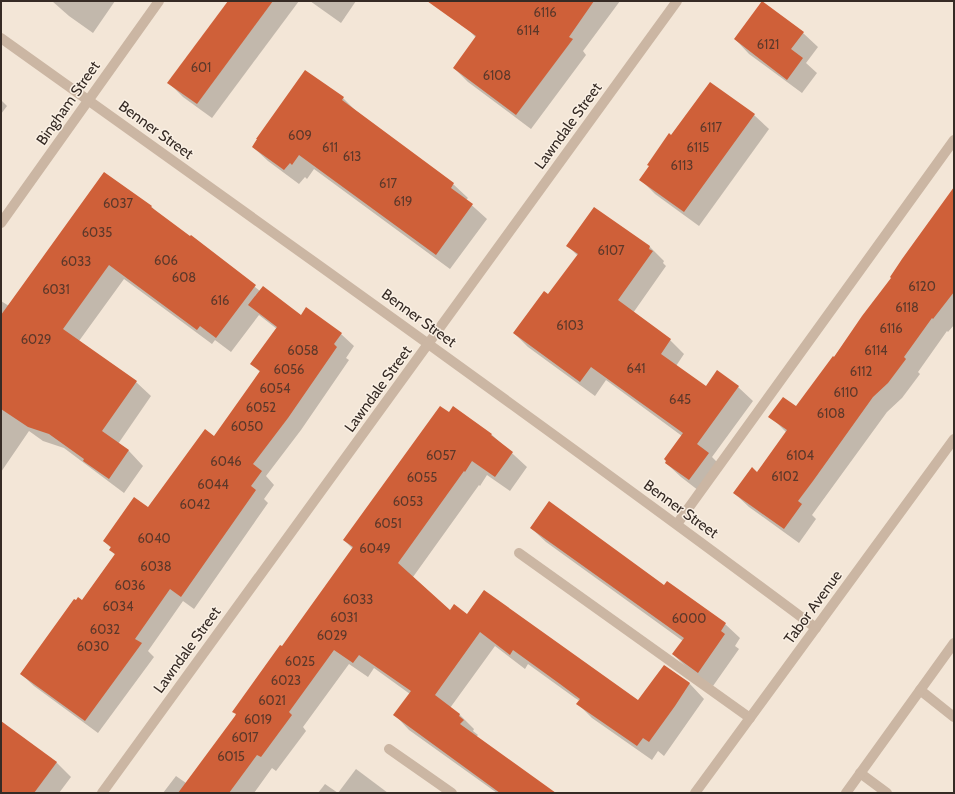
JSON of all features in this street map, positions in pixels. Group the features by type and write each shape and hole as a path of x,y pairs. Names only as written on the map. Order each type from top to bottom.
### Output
{"street":[{"name":"Bingham Street","path":"1,223 159,1"},
{"name":"Lawndale Street","path":"102,793 677,1"},
{"name":"Benner Street","path":"1,38 429,343 677,524 816,628"},
{"path":"677,524 954,140"},
{"name":"Tabor Avenue","path":"696,793 954,439"},
{"path":"519,553 750,718"},
{"path":"846,793 954,643"},
{"path":"920,690 954,717"},
{"path":"389,749 452,793"},
{"path":"860,773 887,793"}],"building":[{"path":"228,1 273,1 197,104 167,83"},
{"path":"427,1 594,1 569,37 573,39 516,115 453,68 476,36"},
{"path":"762,1 804,32 791,49 803,58 787,80 734,39"},
{"path":"305,70 344,97 342,100 454,183 451,188 473,204 436,255 299,155 292,165 290,163 284,170 252,147 256,139"},
{"path":"710,82 755,114 684,212 639,180 649,166 647,165 669,133 671,135"},
{"path":"104,172 152,206 151,207 190,236 191,235 256,285 216,338 200,326 197,330 109,265 63,329 137,381 102,431 129,450 109,479 49,434 28,427 1,409 1,315"},
{"path":"954,187 954,292 933,319 932,318 904,357 906,359 888,383 873,397 798,501 802,504 784,529 733,493 752,467 757,472 787,430 768,417 783,397 796,406 833,356 834,357 862,316 891,278 890,277 902,259"},
{"path":"594,207 650,246 649,249 653,251 618,300 671,339 661,354 706,386 717,370 739,386 697,444 709,453 689,480 665,463 666,461 664,459 683,433 591,367 580,382 513,333 544,291 548,294 578,254 566,246"},
{"path":"263,286 301,315 306,307 342,333 334,344 337,347 288,418 253,464 262,471 251,486 256,490 181,597 170,589 135,639 142,643 85,721 20,674 74,599 76,600 78,597 82,600 115,554 109,550 111,547 103,541 134,497 148,507 205,429 214,436 260,371 250,364 277,327 248,305"},
{"path":"440,406 449,412 453,406 492,434 491,435 513,452 495,477 472,461 398,563 450,610 454,604 467,614 484,590 638,700 664,665 690,683 675,706 649,742 643,738 637,746 576,704 580,699 560,684 513,650 510,655 480,632 435,695 460,714 459,716 464,720 460,724 556,793 500,793 393,715 411,691 359,655 353,663 334,650 289,712 292,715 261,757 257,755 229,793 178,793 235,716 236,714 232,712 280,645 282,646 353,547 343,540"},
{"path":"549,501 664,585 667,581 726,623 721,631 725,634 698,673 672,654 684,638 530,528"},
{"path":"1,721 57,762 34,793 1,793"}]}
